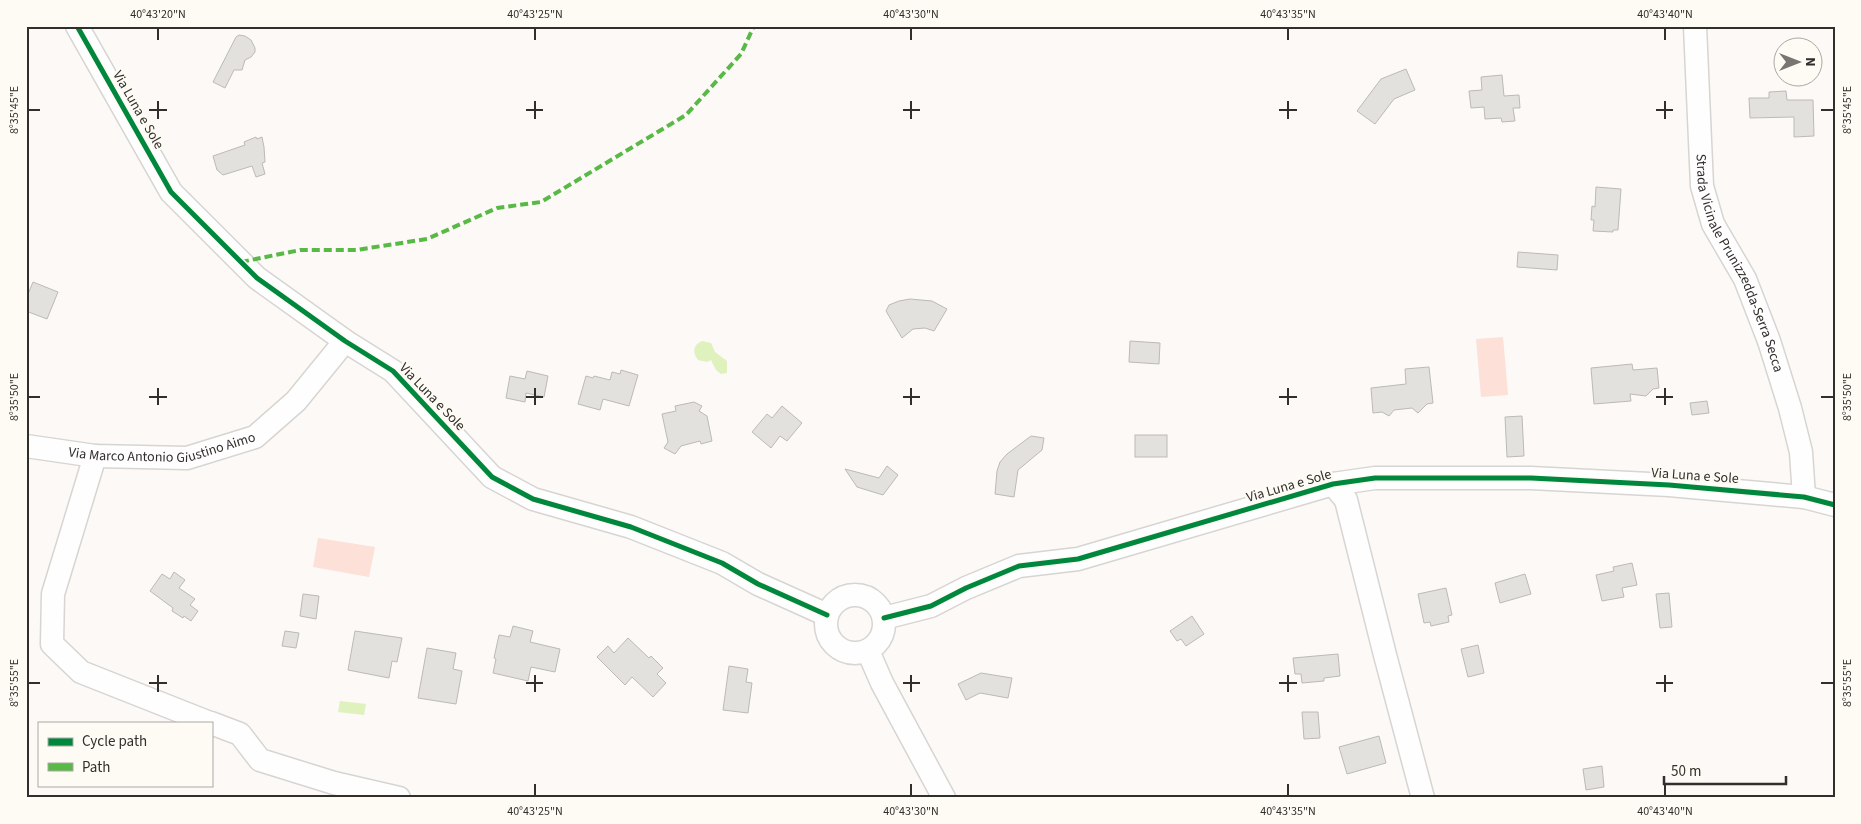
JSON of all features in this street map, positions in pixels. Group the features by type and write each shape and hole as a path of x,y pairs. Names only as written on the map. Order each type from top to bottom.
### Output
{"street":[{"name":"Via Luna e Sole","path":"77,26 171,192 257,278 345,341 393,371 492,477 533,499 631,527 722,563 758,584 827,615"},
{"name":"Strada Vicinale Prunizzedda-Serra Secca","path":"1695,26 1702,186 1713,224 1745,279 1769,341 1790,408 1801,452 1804,496"},
{"name":"Via Marco Antonio Giustino Aimo","path":"26,446 96,456 187,458 255,437 296,401 345,341"},
{"path":"96,456 53,594 52,644 81,672 208,722"},
{"name":"Via Luna e Sole","path":"884,618 931,606 966,588 1019,566 1078,559 1333,484 1375,478 1530,478 1669,485 1804,496 1835,505"},
{"path":"1333,484 1346,500 1423,798"},
{"path":"856,594 866,596 874,601 881,609 884,618 882,637 868,651 858,653 839,649 832,642 826,624 827,615 838,600 847,595 856,594"},
{"path":"868,651 882,683 944,798"},
{"path":"212,723 240,734 260,760 334,783 399,798"}],"shaded area":[{"path":"1503,337 1508,395 1481,397 1476,339"},
{"path":"702,341 711,343 715,352 727,361 727,373 721,374 716,370 711,360 707,362 698,360 694,349"},
{"path":"318,538 375,547 369,577 313,567"},
{"path":"340,701 366,704 364,715 338,712"}],"building":[{"path":"239,35 251,40 255,52 245,60 242,70 234,70 225,88 213,82 236,37"},
{"path":"1406,69 1415,90 1394,99 1375,124 1357,111 1381,79"},
{"path":"1502,75 1504,96 1519,95 1520,108 1513,108 1515,121 1502,122 1501,118 1485,119 1484,107 1471,108 1469,91 1482,90 1481,77"},
{"path":"1786,91 1787,100 1813,100 1814,136 1794,137 1794,117 1750,118 1749,98 1769,98 1769,92"},
{"path":"256,137 257,139 262,137 265,162 262,163 265,174 256,177 252,166 223,175 217,170 213,156 245,145 244,142"},
{"path":"1596,187 1621,189 1618,230 1613,230 1613,232 1593,231 1594,220 1591,220 1592,206 1595,207"},
{"path":"1518,252 1558,255 1557,270 1517,267"},
{"path":"33,282 58,292 47,319 26,311 26,299"},
{"path":"910,299 932,301 947,309 934,331 925,328 913,329 902,338 886,311 889,305"},
{"path":"1130,341 1160,343 1159,364 1129,362"},
{"path":"1632,364 1633,370 1657,368 1659,388 1653,389 1646,396 1630,394 1631,401 1594,404 1591,368"},
{"path":"1429,367 1433,403 1427,404 1418,413 1412,408 1394,410 1389,416 1382,412 1373,413 1371,388 1406,384 1405,369"},
{"path":"621,370 638,375 629,406 603,399 600,410 578,404 586,376 610,380 612,372 620,374"},
{"path":"527,371 548,376 544,397 526,393 525,402 506,398 510,376 525,379"},
{"path":"1707,401 1709,413 1692,415 1690,403"},
{"path":"694,402 702,406 699,411 707,416 712,441 701,444 700,441 681,446 675,454 664,448 668,442 662,414 676,411 675,406"},
{"path":"782,406 802,423 787,441 780,436 771,448 752,432 767,414 772,418"},
{"path":"1522,416 1524,456 1507,457 1505,417"},
{"path":"1135,435 1167,435 1167,457 1135,457"},
{"path":"1031,436 1044,438 1042,450 1018,470 1014,497 995,494 997,471 1000,462 1007,454"},
{"path":"887,466 898,475 883,495 857,487 845,469 879,478"},
{"path":"1632,563 1637,585 1622,588 1624,597 1602,601 1596,575 1614,571 1613,567"},
{"path":"174,572 185,580 179,588 195,599 190,605 198,611 191,621 172,611 173,608 150,591 162,574 170,579"},
{"path":"1525,574 1531,594 1500,603 1495,583"},
{"path":"1446,588 1452,615 1448,616 1449,622 1431,626 1430,622 1424,623 1418,594"},
{"path":"1669,593 1672,627 1660,628 1656,594"},
{"path":"303,594 319,596 316,619 300,616"},
{"path":"1192,616 1204,634 1186,646 1181,639 1177,641 1170,631"},
{"path":"513,626 533,631 530,642 560,649 555,672 531,667 528,681 493,673 499,635 510,637"},
{"path":"285,631 299,633 296,648 282,646"},
{"path":"355,631 402,638 397,662 392,661 389,678 348,670"},
{"path":"628,638 649,658 651,656 663,668 657,674 666,683 653,697 632,677 625,685 597,657 608,646 614,653"},
{"path":"1478,645 1484,673 1468,677 1461,649"},
{"path":"427,648 456,653 453,669 462,671 456,704 418,698"},
{"path":"1338,654 1340,676 1324,678 1324,681 1302,683 1301,674 1295,674 1293,658"},
{"path":"729,666 748,669 746,682 752,683 748,713 723,710"},
{"path":"981,673 1012,678 1008,698 980,693 966,700 958,684"},
{"path":"1302,712 1318,712 1320,738 1304,739"},
{"path":"1379,736 1386,763 1347,774 1339,747"},
{"path":"1602,766 1604,787 1586,790 1583,769"}],"marked path":[{"path":"241,262 300,250 356,250 427,239 497,208 541,202 686,115 741,54 754,26"}],"cycle path":[{"path":"77,26 171,192 257,278 345,341 393,371 492,477 533,499 631,527 722,563 758,584 827,615"},
{"path":"884,618 931,606 966,588 1019,566 1078,559 1333,484 1375,478 1531,478 1669,485 1804,497 1835,505"}]}
